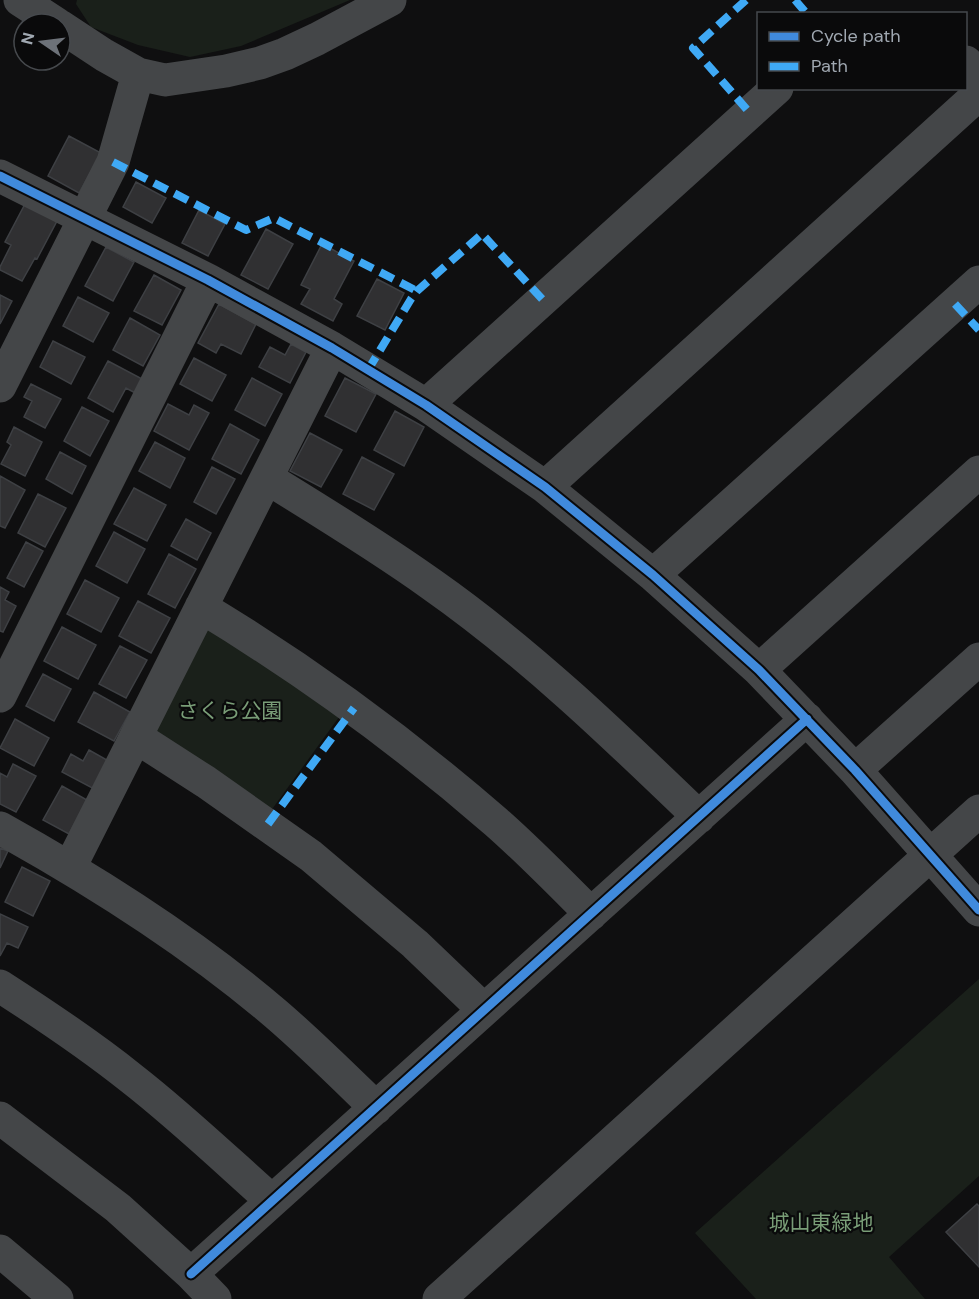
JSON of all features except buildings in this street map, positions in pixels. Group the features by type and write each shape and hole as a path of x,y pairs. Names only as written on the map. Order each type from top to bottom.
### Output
{"street":[{"path":"20,0 38,12"},
{"path":"72,34 138,74 165,80 226,71 260,63 317,39 390,0"},
{"path":"967,63 979,75"},
{"path":"0,387 113,162 138,74"},
{"path":"426,405 775,90"},
{"path":"545,487 979,94"},
{"path":"0,176 208,280 333,348 426,405 545,487 652,575 759,670 855,770 979,910"},
{"path":"0,696 208,280"},
{"path":"652,575 979,282"},
{"path":"70,867 333,348"},
{"path":"759,670 979,472"},
{"path":"267,478 377,547 433,585 489,628 603,724 699,817"},
{"path":"201,607 354,708 427,765 497,823 591,914"},
{"path":"855,770 979,659"},
{"path":"191,1274 807,719"},
{"path":"135,737 206,782 311,856 415,944 484,1010"},
{"path":"439,1299 979,811"},
{"path":"0,828 70,867 222,971 275,1013 376,1108"},
{"path":"0,986 131,1077 272,1202"},
{"path":"0,1118 118,1208 191,1274 215,1299"},
{"path":"0,1251 57,1299"}],"green space":[{"path":"77,0 350,0 241,46 190,57 138,45 91,27 76,4"},
{"name":"さくら公園","path":"206,626 342,713 270,812 156,737 153,725"},
{"name":"城山東緑地","path":"979,979 979,1176 889,1257 925,1299 756,1299 695,1233"}],"marked path":[{"path":"746,0 693,48 750,113"},
{"path":"795,0 805,12"},
{"path":"113,162 246,230 274,218 417,291"},
{"path":"368,370 417,291 482,234 543,300"},
{"path":"955,304 979,330"},
{"path":"268,824 354,708"}],"cycle path":[{"path":"0,176 208,280 332,348 426,405 545,487 653,575 759,670 855,770 979,910"},
{"path":"191,1274 807,719"}]}
